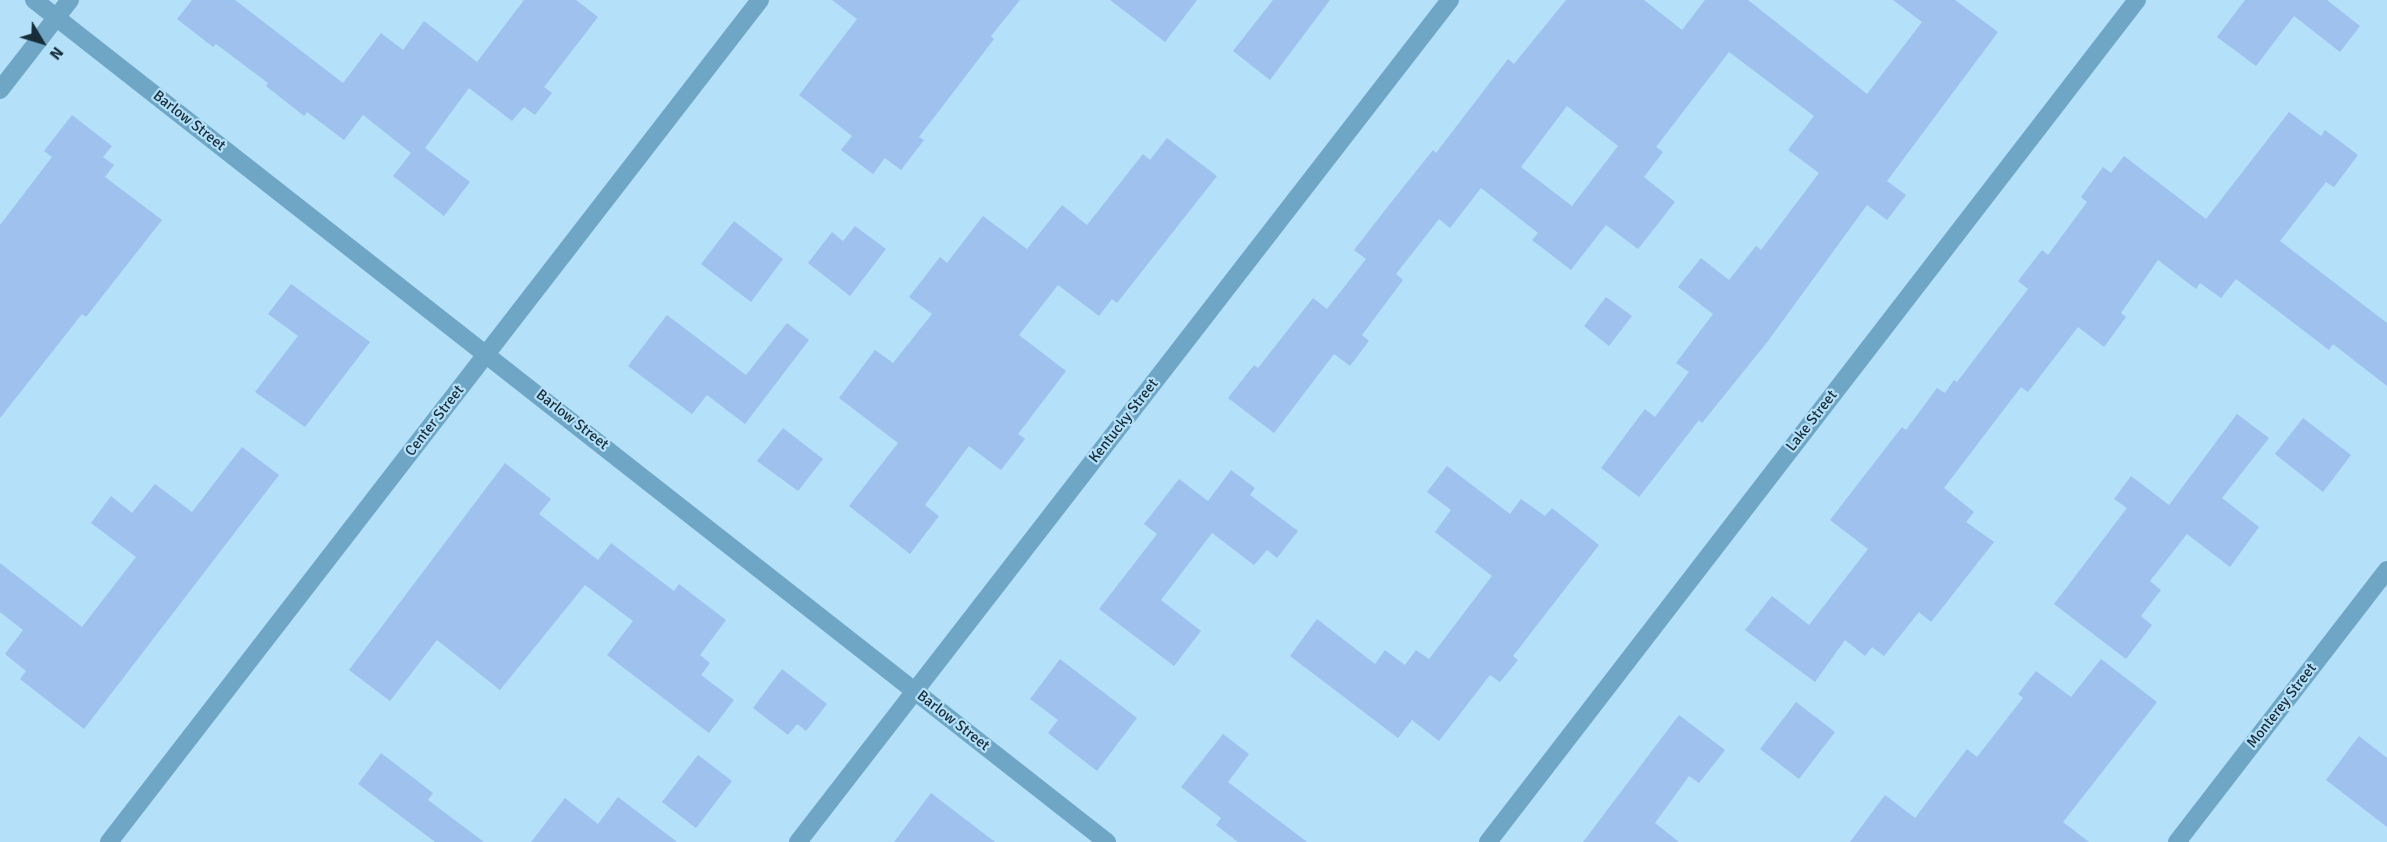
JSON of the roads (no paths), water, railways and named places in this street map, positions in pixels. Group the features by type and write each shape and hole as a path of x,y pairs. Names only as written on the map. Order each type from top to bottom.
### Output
{"street":[{"name":"Barlow Street","path":"34,0 487,353 1107,842"},
{"path":"0,90 70,0"},
{"name":"Center Street","path":"109,842 760,0"},
{"name":"Kentucky Street","path":"798,842 1450,0"},
{"name":"Lake Street","path":"1488,842 2137,0"},
{"name":"Monterey Street","path":"2177,842 2387,570"}]}
